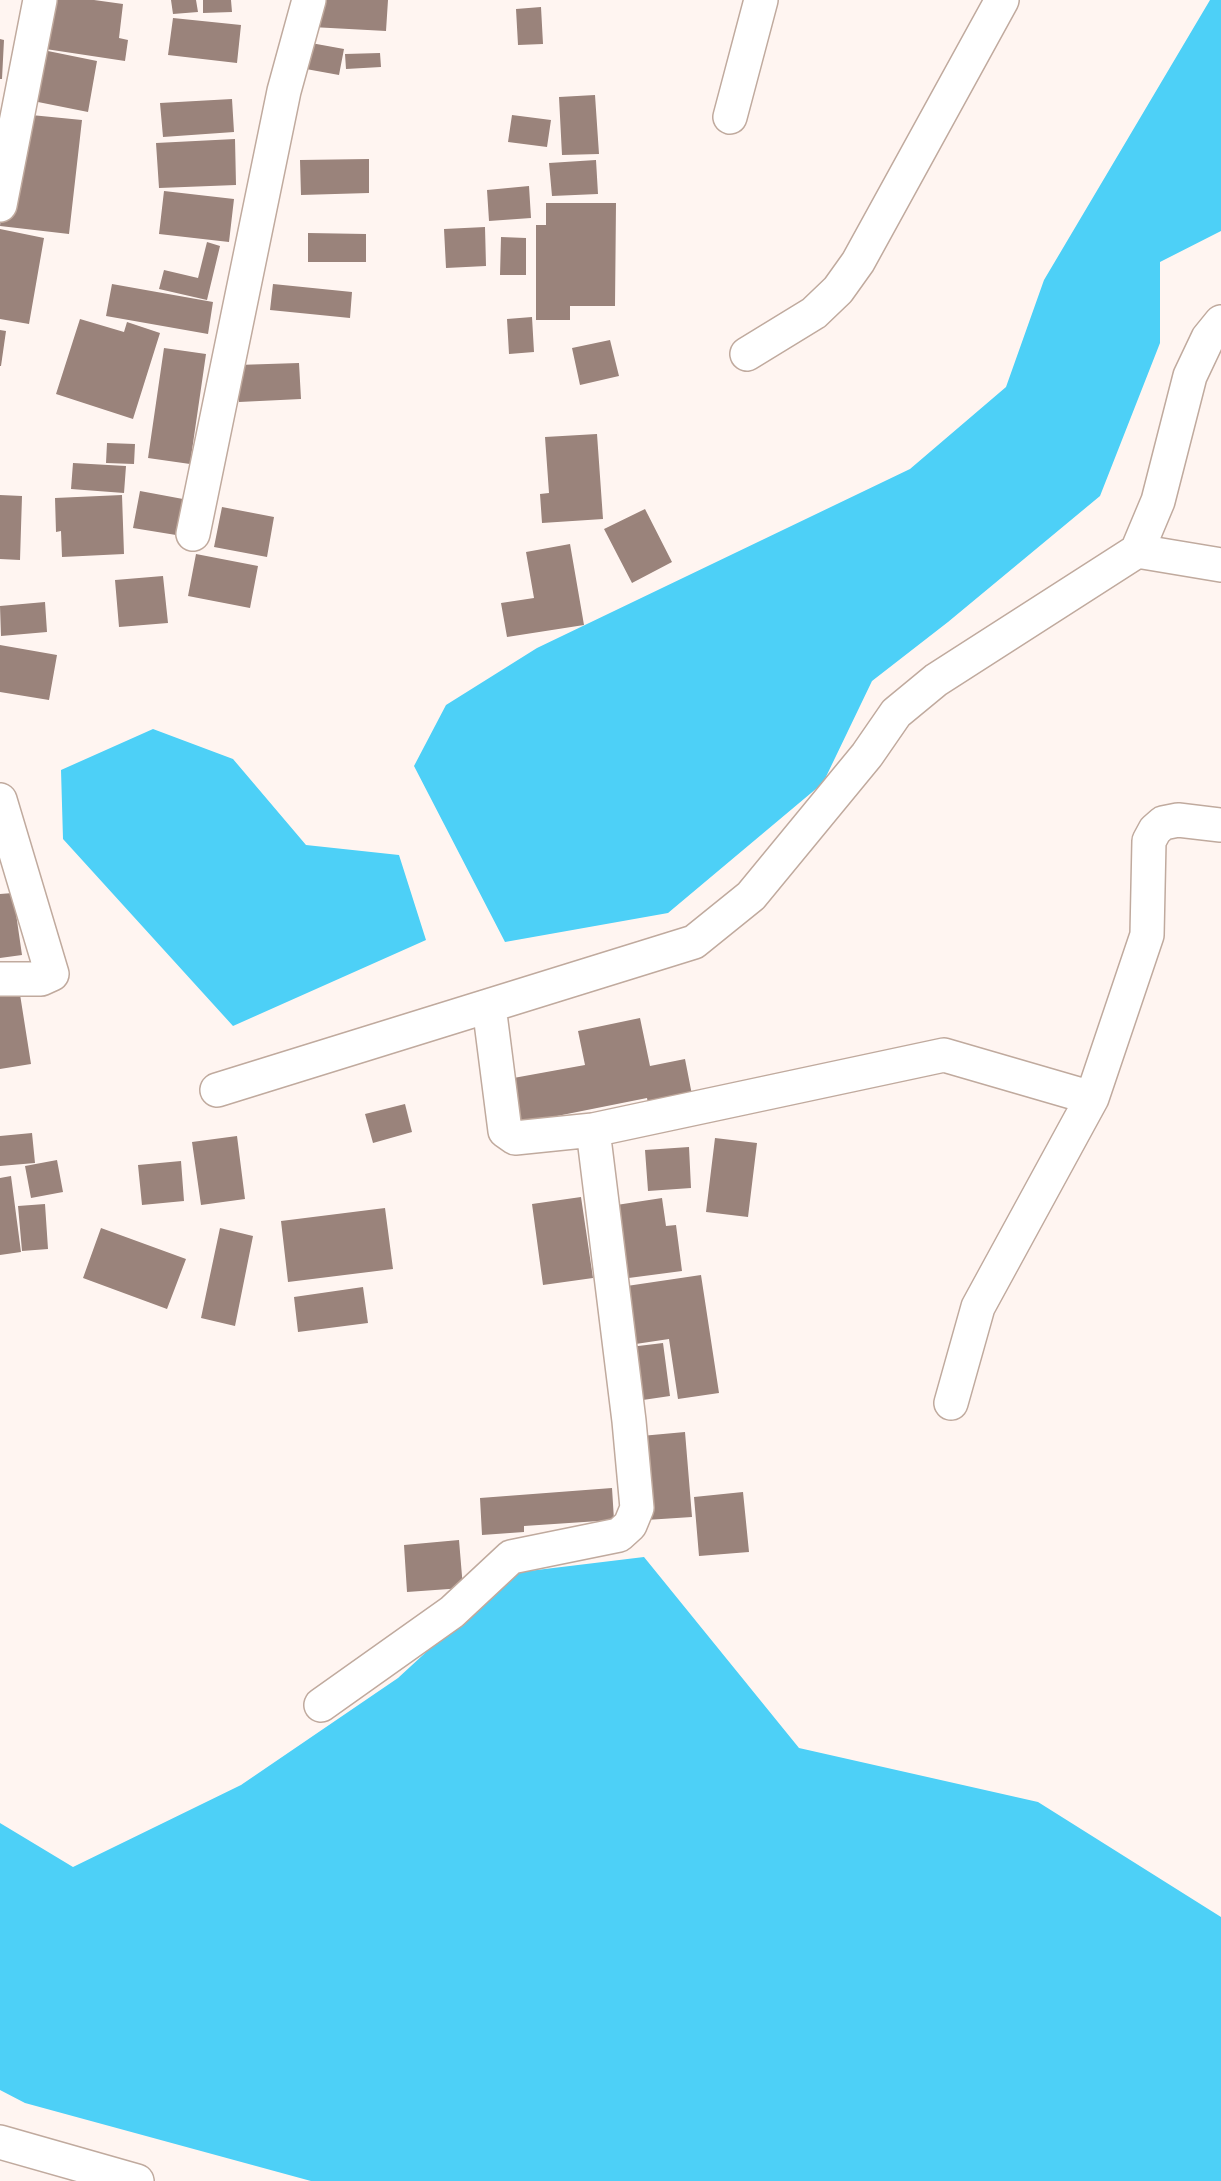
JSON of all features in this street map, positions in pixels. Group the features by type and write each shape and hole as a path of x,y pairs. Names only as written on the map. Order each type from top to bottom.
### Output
{"street":[{"path":"0,206 40,0"},
{"path":"193,534 284,91 309,0"},
{"path":"730,117 761,0"},
{"path":"747,354 814,313 838,290 858,262 1002,0"},
{"path":"217,1090 694,942 751,896 867,755 896,712 936,680 1137,550 1158,501 1190,376 1208,338 1221,322"},
{"path":"1137,550 1221,565"},
{"path":"0,800 52,974 41,979 0,979"},
{"path":"951,1403 978,1307 1092,1098 1147,935 1149,841 1155,830 1163,823 1178,820 1221,825"},
{"path":"489,1006 505,1131 510,1136 520,1139 593,1130 944,1055 1092,1098"},
{"path":"321,1705 452,1612 511,1557 619,1535 630,1525 637,1508 630,1420 593,1130"},
{"path":"0,2142 137,2181"}],"water":[{"path":"1210,0 1221,0 1221,231 1160,262 1160,343 1100,496 948,622 872,681 823,783 668,913 505,942 414,766 446,705 537,648 910,469 1006,387 1044,280"},
{"path":"153,729 233,759 306,845 399,855 426,940 233,1026 63,839 61,770"},
{"path":"644,1557 799,1748 1038,1802 1221,1917 1221,2181 311,2181 25,2103 0,2090 0,1823 73,1867 241,1785 398,1678 512,1573"}],"building":[{"path":"46,0 94,0 123,4 119,38 128,40 125,61 39,48"},
{"path":"171,0 196,0 198,12 173,14"},
{"path":"203,0 231,0 232,12 203,13"},
{"path":"313,0 388,0 386,31 312,27"},
{"path":"541,7 543,44 518,45 516,9"},
{"path":"173,18 241,25 237,63 168,55"},
{"path":"0,39 4,40 2,79 0,79"},
{"path":"311,43 344,49 339,75 306,69"},
{"path":"38,49 97,61 88,112 28,100"},
{"path":"380,53 381,67 346,69 345,54"},
{"path":"595,95 599,154 562,155 559,97"},
{"path":"232,99 234,132 163,137 160,103"},
{"path":"21,114 82,120 69,234 0,226 5,182"},
{"path":"512,115 551,120 547,147 508,142"},
{"path":"235,139 236,185 159,188 156,143"},
{"path":"369,159 369,193 301,195 300,160"},
{"path":"596,160 598,194 552,196 549,163"},
{"path":"529,186 531,218 489,221 487,190"},
{"path":"164,191 234,199 229,242 159,234"},
{"path":"546,203 616,203 615,306 570,306 570,320 536,320 536,225 546,225"},
{"path":"485,227 486,266 446,268 444,229"},
{"path":"0,229 44,238 29,324 0,319"},
{"path":"308,233 366,234 366,262 308,262"},
{"path":"501,237 526,238 526,275 500,275"},
{"path":"207,242 220,246 207,300 159,289 164,270 198,278"},
{"path":"112,284 213,302 208,334 106,316"},
{"path":"273,284 352,292 350,318 270,310"},
{"path":"532,317 534,352 509,354 507,319"},
{"path":"80,319 124,332 127,322 160,333 133,419 56,394"},
{"path":"0,330 6,331 1,366 0,366"},
{"path":"610,340 619,376 580,385 572,348"},
{"path":"164,348 206,354 190,464 148,458"},
{"path":"299,363 301,399 239,402 237,365"},
{"path":"597,434 603,519 542,523 540,494 549,493 545,437"},
{"path":"107,443 135,444 134,464 106,463"},
{"path":"73,463 126,466 124,493 71,489"},
{"path":"140,491 183,499 176,535 133,528"},
{"path":"0,495 22,496 20,560 0,559"},
{"path":"122,495 124,554 62,557 61,531 56,532 55,498"},
{"path":"222,507 274,517 267,557 214,547"},
{"path":"645,509 672,562 632,583 604,529"},
{"path":"570,544 584,625 507,637 501,603 534,598 526,552"},
{"path":"196,554 258,566 250,608 188,596"},
{"path":"163,576 168,623 119,627 115,580"},
{"path":"45,602 47,632 1,636 0,606"},
{"path":"0,645 57,655 49,700 0,692"},
{"path":"13,893 22,955 0,958 0,894"},
{"path":"19,988 31,1064 0,1069 0,991"},
{"path":"640,1018 650,1066 685,1059 693,1100 649,1109 647,1098 517,1124 508,1079 585,1065 578,1031"},
{"path":"405,1104 412,1132 373,1143 365,1114"},
{"path":"32,1133 35,1163 0,1166 0,1136"},
{"path":"237,1136 245,1199 201,1205 192,1142"},
{"path":"715,1138 757,1143 748,1217 706,1212"},
{"path":"689,1147 691,1188 648,1191 645,1150"},
{"path":"57,1160 63,1192 31,1198 25,1166"},
{"path":"181,1161 184,1201 142,1205 138,1165"},
{"path":"11,1176 21,1252 0,1255 0,1178"},
{"path":"581,1197 593,1278 543,1285 532,1204"},
{"path":"662,1198 666,1226 676,1225 682,1271 621,1279 610,1206"},
{"path":"45,1204 48,1249 22,1251 18,1206"},
{"path":"385,1208 393,1269 288,1282 281,1221"},
{"path":"101,1228 186,1259 167,1309 83,1278"},
{"path":"220,1228 253,1236 235,1326 201,1318"},
{"path":"701,1275 719,1393 678,1399 669,1339 629,1345 620,1287"},
{"path":"363,1287 368,1323 298,1332 294,1297"},
{"path":"663,1343 670,1396 636,1401 630,1347"},
{"path":"685,1432 692,1517 646,1520 641,1436"},
{"path":"612,1488 614,1520 524,1526 524,1532 482,1535 480,1498"},
{"path":"743,1492 749,1552 699,1556 694,1497"},
{"path":"459,1540 463,1588 407,1592 404,1545"}]}
